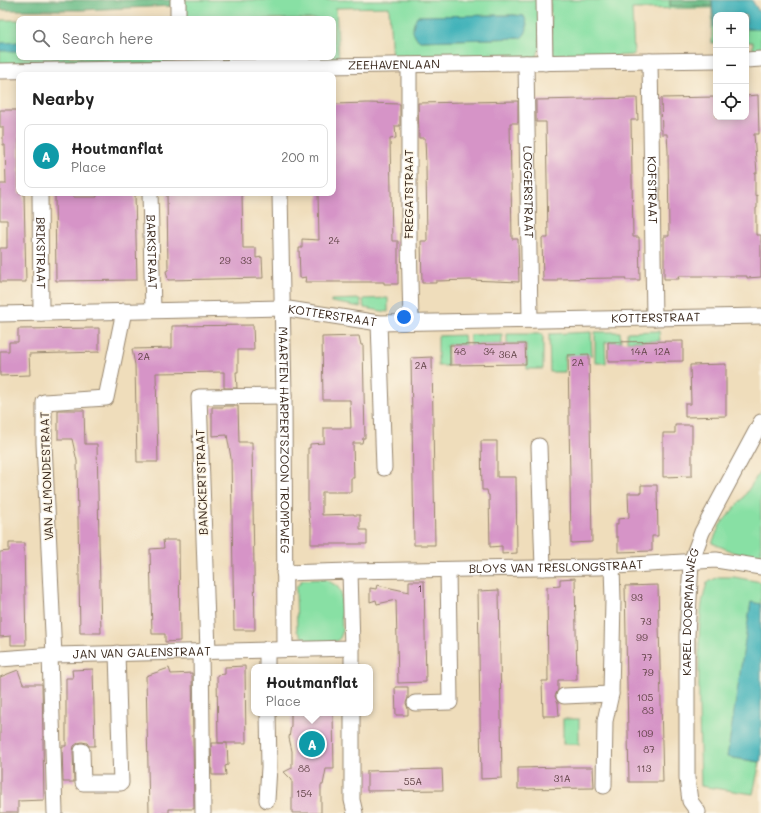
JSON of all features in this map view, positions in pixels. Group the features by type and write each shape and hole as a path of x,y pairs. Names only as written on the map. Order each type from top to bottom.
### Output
{"street":[{"path":"178,0 178,16"},
{"path":"544,0 545,63"},
{"name":"ZEEHAVENLAAN","path":"148,72 179,63 288,71 409,65 713,60"},
{"path":"749,60 761,60"},
{"name":"KOFSTRAAT","path":"650,61 654,318"},
{"name":"LOGGERSTRAAT","path":"526,63 530,320"},
{"name":"FREGATSTRAAT","path":"409,65 409,239 411,322"},
{"name":"ZEEHAVENLAAN","path":"0,71 19,72"},
{"name":"BRIKSTRAAT","path":"40,196 41,314"},
{"name":"BARKSTRAAT","path":"150,196 153,310"},
{"name":"MAARTEN HARPERTSZOON TROMPWEG","path":"280,196 284,396 285,649"},
{"name":"KOTTERSTRAAT","path":"0,314 282,308 379,323 761,316"},
{"name":"VAN ALMONDESTRAAT","path":"52,655 44,443 44,402 106,398 124,311"},
{"path":"379,323 384,468"},
{"name":"BANCKERTSTRAAT","path":"204,651 199,398 284,396"},
{"name":"KAREL DOORMANWEG","path":"697,813 690,801 687,778 687,635 691,562 702,532 760,424"},
{"path":"539,446 543,568"},
{"name":"BLOYS VAN TRESLONGSTRAAT","path":"350,571 612,566 716,560 761,567"},
{"path":"604,786 605,721 611,694 613,600 612,566"},
{"path":"415,703 450,702 448,570"},
{"path":"284,573 350,571 352,664"},
{"path":"285,649 352,648"},
{"path":"267,649 267,664"},
{"name":"JAN VAN GALENSTRAAT","path":"0,659 52,655 285,649"},
{"path":"203,813 204,651"},
{"path":"82,751 83,783 121,783 117,654"},
{"path":"52,655 55,813"},
{"path":"564,696 611,694"},
{"path":"268,716 268,800"},
{"path":"352,716 352,800 355,813"}],"green space":[{"path":"0,0 172,0 173,6 82,10 0,10"},
{"path":"184,0 540,0 540,48 535,61 392,62 389,7 336,8 339,62 187,63 187,60 336,60 336,16 185,16","holes":["417,16 524,16 521,38 420,41 415,37"]},
{"path":"550,0 670,0 670,6 712,6 713,43 712,8 632,9 634,55 559,59 552,54"},
{"path":"670,0 712,0 712,6 670,6"},
{"path":"0,20 16,20 16,60 174,60 174,64 0,65"},
{"path":"749,29 761,29 761,53 753,53 753,42 749,42"},
{"path":"388,298 388,312 364,308 363,299"},
{"path":"360,299 361,307 331,302 331,300"},
{"path":"659,331 660,341 627,341 627,332"},
{"path":"591,332 592,355 565,356 565,372 550,372 549,334"},
{"path":"595,332 620,332 621,342 605,342 606,363 595,363"},
{"path":"502,334 502,344 470,345 470,335"},
{"path":"507,334 543,334 543,369 527,369 526,344 507,344"},
{"path":"464,335 465,345 447,345 448,366 438,366 438,336"},
{"path":"761,470 761,557 735,553 712,543 720,525 743,498"},
{"path":"718,577 734,577 761,582 761,604 751,603 728,757 760,762 753,794 701,786 699,691 700,621 702,601 707,583"},
{"path":"325,579 337,586 341,592 342,633 337,641 314,644 305,640 297,631 296,588 302,580"},
{"path":"563,719 579,719 579,744 563,744"}],"water":[{"path":"712,0 752,0 761,15 761,29 749,29 749,12 713,12 713,14"},
{"path":"417,16 524,16 526,22 527,31 521,38 420,41 413,32 414,23"},
{"path":"16,42 16,51 0,51 0,43"},
{"path":"751,602 761,604 760,762 727,757"}],"building":[{"path":"758,95 759,134 754,134 757,173 755,173 755,196 757,195 756,235 761,235 761,277 678,276 679,279 664,279 664,236 669,236 668,151 667,134 662,134 661,98 713,97 713,120 749,120 749,96"},
{"path":"637,98 638,120 631,120 633,237 639,237 640,280 614,278 557,279 557,281 543,281 542,238 548,238 546,122 536,122 536,100"},
{"path":"518,101 518,123 510,123 512,239 518,239 519,282 470,280 422,283 421,241 427,241 426,166 425,138 419,138 418,103"},
{"path":"336,104 400,104 400,126 395,126 396,138 390,139 392,241 398,241 398,284 384,284 384,282 305,282 306,277 300,278 299,248 302,248 302,239 319,240 318,196 336,196"},
{"path":"0,110 16,110 16,196 24,196 26,282 0,282 0,248 7,248 7,220 0,220 0,184 6,184 5,145 3,145 3,127 0,127"},
{"path":"55,196 135,196 137,280 56,281"},
{"path":"167,196 242,196 243,248 256,248 256,258 262,257 263,278 168,280 166,271 168,270"},
{"path":"253,325 254,350 238,350 238,372 236,372 237,388 224,388 224,372 156,373 158,462 137,462 135,365 132,349 172,348 172,326"},
{"path":"99,328 99,352 29,354 30,375 0,376 0,351 9,351 9,342 18,342 18,329"},
{"path":"359,336 361,345 363,345 365,438 363,438 362,443 353,443 354,478 351,478 351,492 322,492 322,515 360,515 360,530 367,530 367,544 311,544 311,524 308,507 308,448 310,448 310,444 324,443 324,428 351,428 350,400 323,400 322,337"},
{"path":"683,341 683,361 608,362 608,342"},
{"path":"525,344 526,364 450,365 450,345"},
{"path":"589,354 592,542 571,543 568,355"},
{"path":"432,357 435,545 414,545 411,358"},
{"path":"726,364 726,416 685,417 685,404 691,404 690,365"},
{"path":"238,406 239,442 252,442 255,630 234,630 231,458 227,435 212,436 212,407"},
{"path":"58,410 84,410 85,444 97,444 101,633 80,633 77,461 72,439 58,439"},
{"path":"675,425 692,425 692,476 663,477 663,433 675,433"},
{"path":"481,441 497,441 497,477 516,477 517,553 502,554 502,546 490,547 489,495 487,490 482,490"},
{"path":"641,485 657,485 658,536 652,536 652,551 618,552 616,524 618,524 618,519 629,518 628,493 641,493"},
{"path":"163,540 179,540 180,641 165,642 165,634 152,634 150,549 164,548"},
{"path":"9,543 24,543 26,645 11,645 11,636 0,637 0,552 9,551"},
{"path":"575,578 577,680 558,680 558,690 555,696 558,703 559,716 543,716 542,681 548,681 547,587 560,586 560,579"},
{"path":"409,581 424,581 426,682 398,683 396,600 377,604 376,600 370,602 370,588 376,589 377,585 409,592"},
{"path":"658,585 663,782 629,782 625,586"},
{"path":"499,590 502,778 481,779 478,591"},
{"path":"245,666 246,743 218,743 217,675 225,674 225,667"},
{"path":"169,668 171,674 192,673 194,809 169,809 169,813 149,813 146,676"},
{"path":"93,669 95,746 89,746 87,743 82,742 74,746 74,782 63,782 62,746 66,746 66,678 73,678 72,670"},
{"path":"18,670 23,684 42,684 44,800 18,801 18,813 0,813 0,677"},
{"path":"395,687 408,687 408,698 406,703 408,715 396,715"},
{"path":"291,716 333,716 334,769 326,769 323,785 321,785 321,813 292,813 292,780 284,772 292,768 292,751 289,738"},
{"path":"211,743 227,743 228,765 225,766 226,775 212,775"},
{"path":"593,767 594,788 518,789 518,768"},
{"path":"442,769 443,790 367,791 367,771"}],"place":[{"name":"Houtmanflat","path":"312,744"}]}
